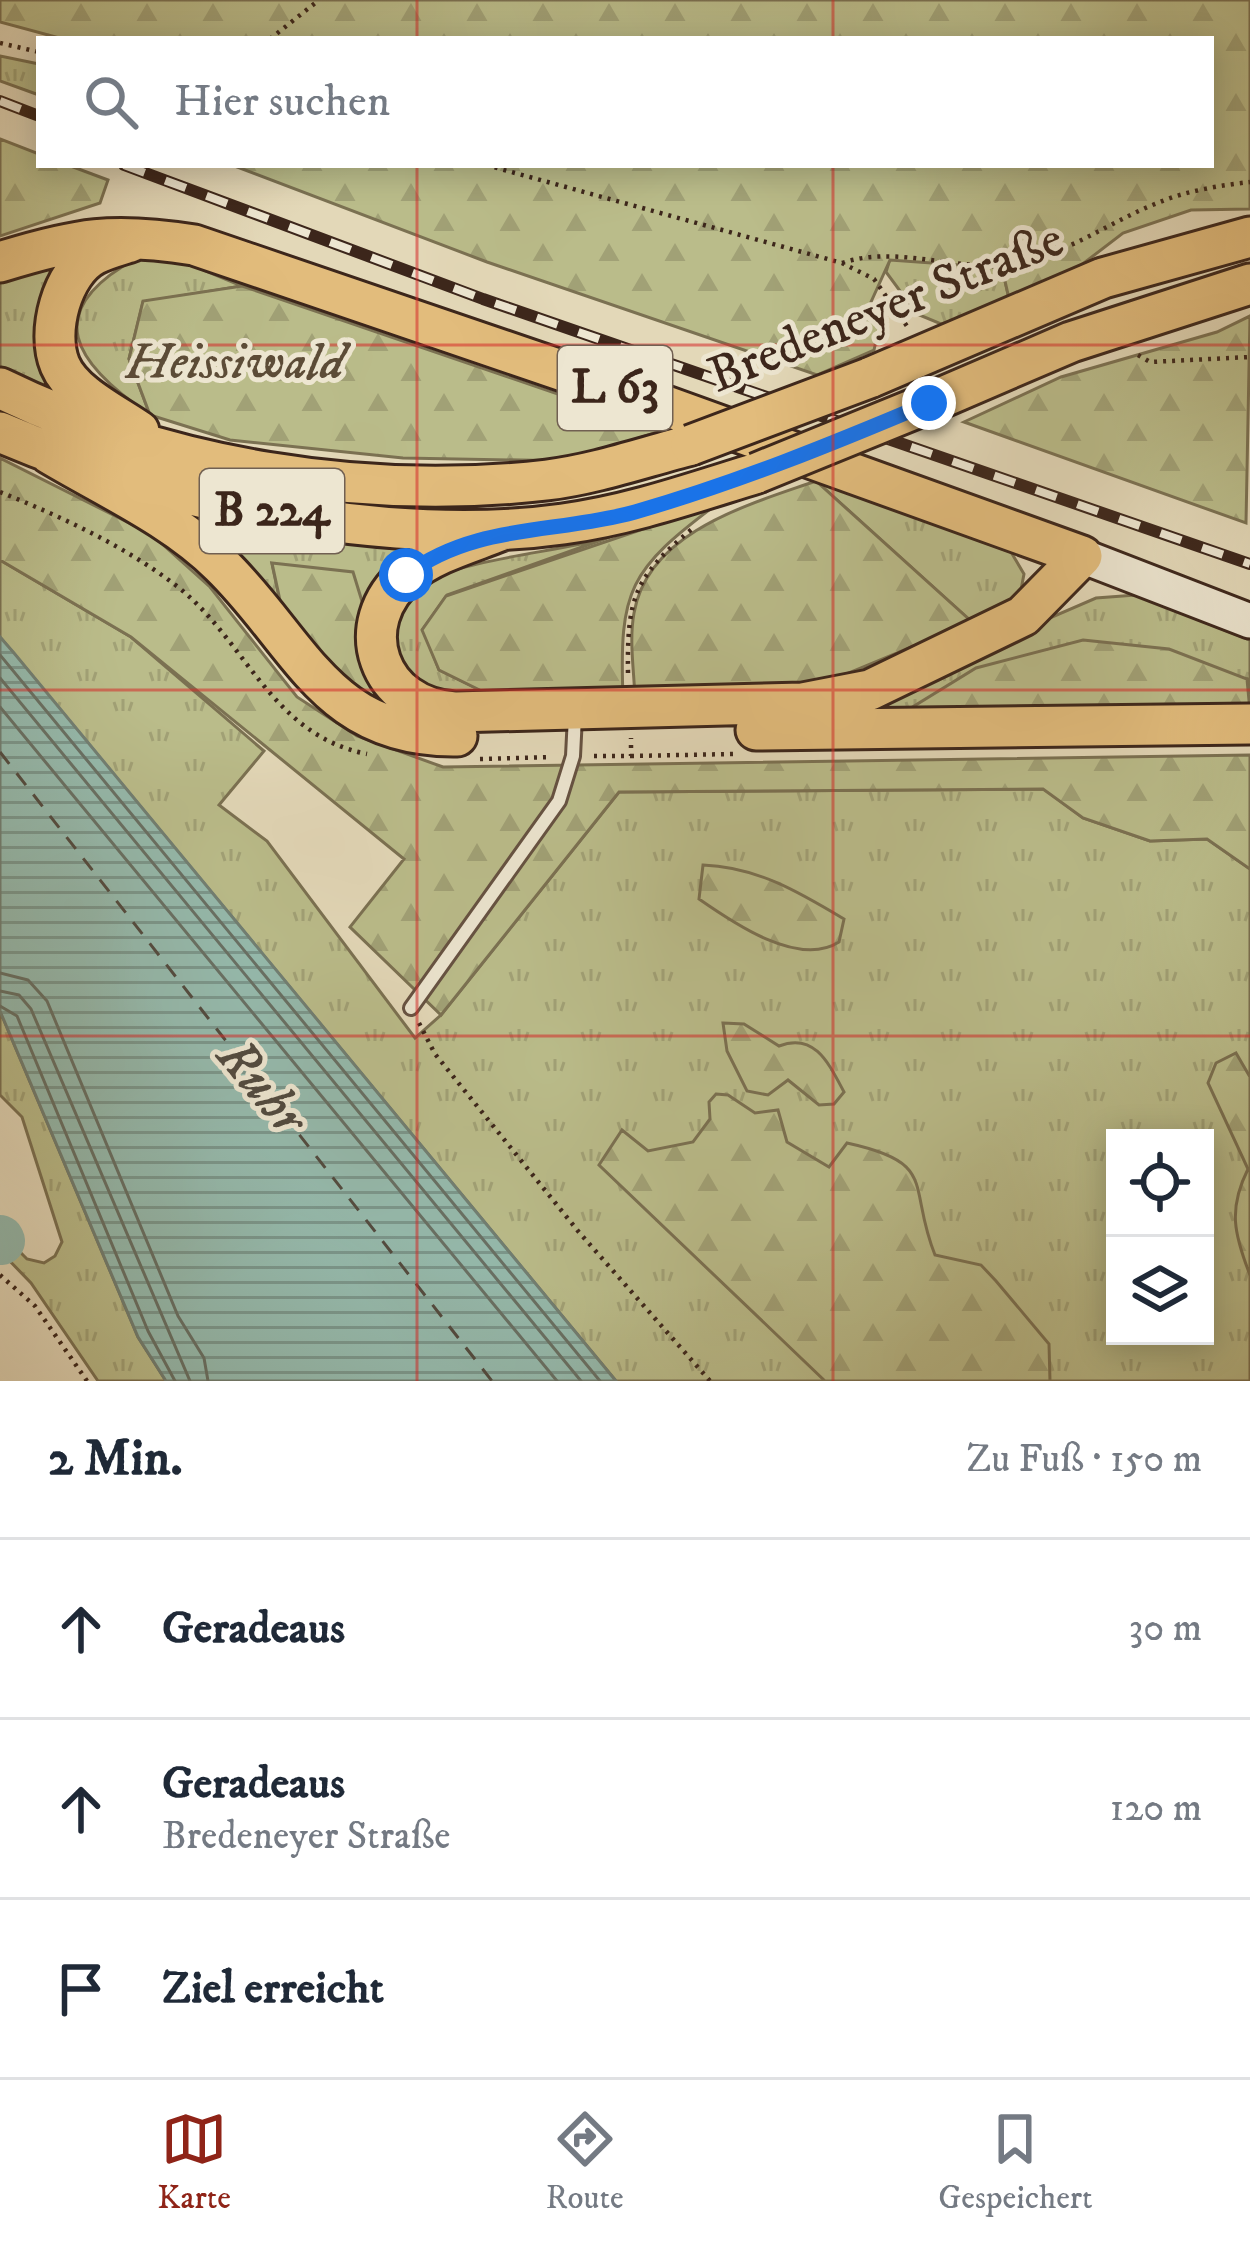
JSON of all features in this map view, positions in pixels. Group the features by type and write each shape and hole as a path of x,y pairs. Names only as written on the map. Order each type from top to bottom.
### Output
{"main road":[{"name":"L 63","path":"0,262 79,237 144,237 194,245 641,397 1250,621"},
{"path":"144,237 90,256 65,287 56,327 60,365 87,396 169,451"},
{"name":"Bredeneyer Straße","path":"0,388 77,426 169,451 304,476 468,484 549,479 691,445 869,378 1102,278 1250,237"},
{"name":"Bredeneyer Straße","path":"0,432 50,454 235,505 356,523 500,531 629,513 757,473 1071,342 1250,284"},
{"path":"50,454 179,531 220,564 310,677 349,710 393,727 446,736 1250,724"},
{"path":"500,531 423,562 400,581 376,625 380,667 398,692 439,711 574,733 870,690 1023,616 1082,556"}],"lane":[{"path":"411,1007 559,801 574,733"}],"path":[{"path":"274,36 319,0"},
{"path":"0,43 36,51"},
{"path":"497,168 842,263 874,279 923,355"},
{"path":"842,263 874,252 941,262 1017,262 1074,245 1162,201 1250,182"},
{"path":"1131,351 1150,362 1250,357"},
{"path":"628,676 631,598 656,561 703,519"},
{"path":"574,733 631,756 632,741"},
{"path":"411,1007 435,1054 578,1232 710,1381"},
{"path":"0,1275 35,1306 87,1381"}],"green space":[{"path":"0,0 1250,0 1250,209 1191,210 1123,233 1080,266 1010,303 1002,268 890,260 871,302 880,324 874,350 817,375 487,262 240,168 1214,168 1214,36 52,36 0,22"},
{"path":"0,56 36,63 36,94 0,81"},
{"path":"0,139 36,153 36,168 76,168 108,180 100,203 0,236"},
{"path":"75,256 53,290 75,407 0,370 0,275"},
{"path":"137,258 187,263 242,286 143,302 129,359 150,415 102,377 78,338 78,318 87,298 106,278"},
{"path":"890,259 1002,268 1010,303 941,324 917,314 886,272"},
{"name":"Heissiwald","path":"242,286 663,430 571,461 403,458 230,440 150,415 129,359 143,301"},
{"path":"1250,316 1246,523 964,422 1061,377 1217,332"},
{"path":"0,458 151,534 210,587 297,697 357,736 443,767 1250,755 1250,869 1207,839 1150,841 1083,818 1043,789 619,792 441,1015 350,927 404,859 131,637 0,560"},
{"path":"816,481 1011,552 1024,574 1019,600 972,622"},
{"path":"816,481 972,622 820,685 635,698 634,613 643,585 659,561 706,525"},
{"path":"152,500 453,540 369,612 272,564 287,633"},
{"path":"717,504 665,547 636,585 624,631 623,698 502,701 439,670 422,630 446,596"},
{"path":"610,537 447,595 423,629 439,670 502,701 434,693 404,667 397,643 399,619 411,597 430,580 468,566"},
{"path":"0,560 131,637 264,751 219,805 267,841 415,1038 441,1015 619,792 1044,789 1083,818 1150,841 1207,839 1250,869 1250,1381 616,1381 0,637"},
{"path":"272,563 353,572 392,699 389,716 287,633"},
{"path":"1136,595 1250,640 1250,694 1247,679 898,716 816,719 1096,598"},
{"path":"1083,640 1169,649 1247,679 1250,711 898,716 976,668"},
{"path":"703,865 741,870 811,899 844,919 839,942 823,949 804,949 747,930 699,899"},
{"path":"0,1011 138,1337 166,1381 98,1381 31,1283 4,1255 13,1245 27,1259 44,1263 55,1256 62,1242 22,1117 0,1095"},
{"path":"723,1023 744,1024 779,1046 802,1043 811,1047 826,1061 844,1092 834,1104 819,1105 788,1080 768,1095 747,1091 727,1051"},
{"path":"1236,1053 1250,1077 1250,1275 1236,1222 1248,1169 1208,1083 1216,1063"},
{"path":"716,1094 728,1095 755,1113 778,1110 787,1142 829,1167 847,1143 896,1159 908,1169 935,1255 981,1265 996,1281 1049,1344 1050,1381 825,1381 599,1165 622,1130 648,1151 693,1142 710,1119 709,1102"}],"water":[{"name":"Ruhr","path":"0,637 616,1381 166,1381 138,1337 0,1011"}],"ferry route":[{"path":"0,752 492,1381"}],"railway":[{"path":"0,101 36,115"},
{"path":"132,168 483,299 1250,564"}],"route":[{"path":"406,575 423,562 500,531 629,513 757,473 929,403"}]}
